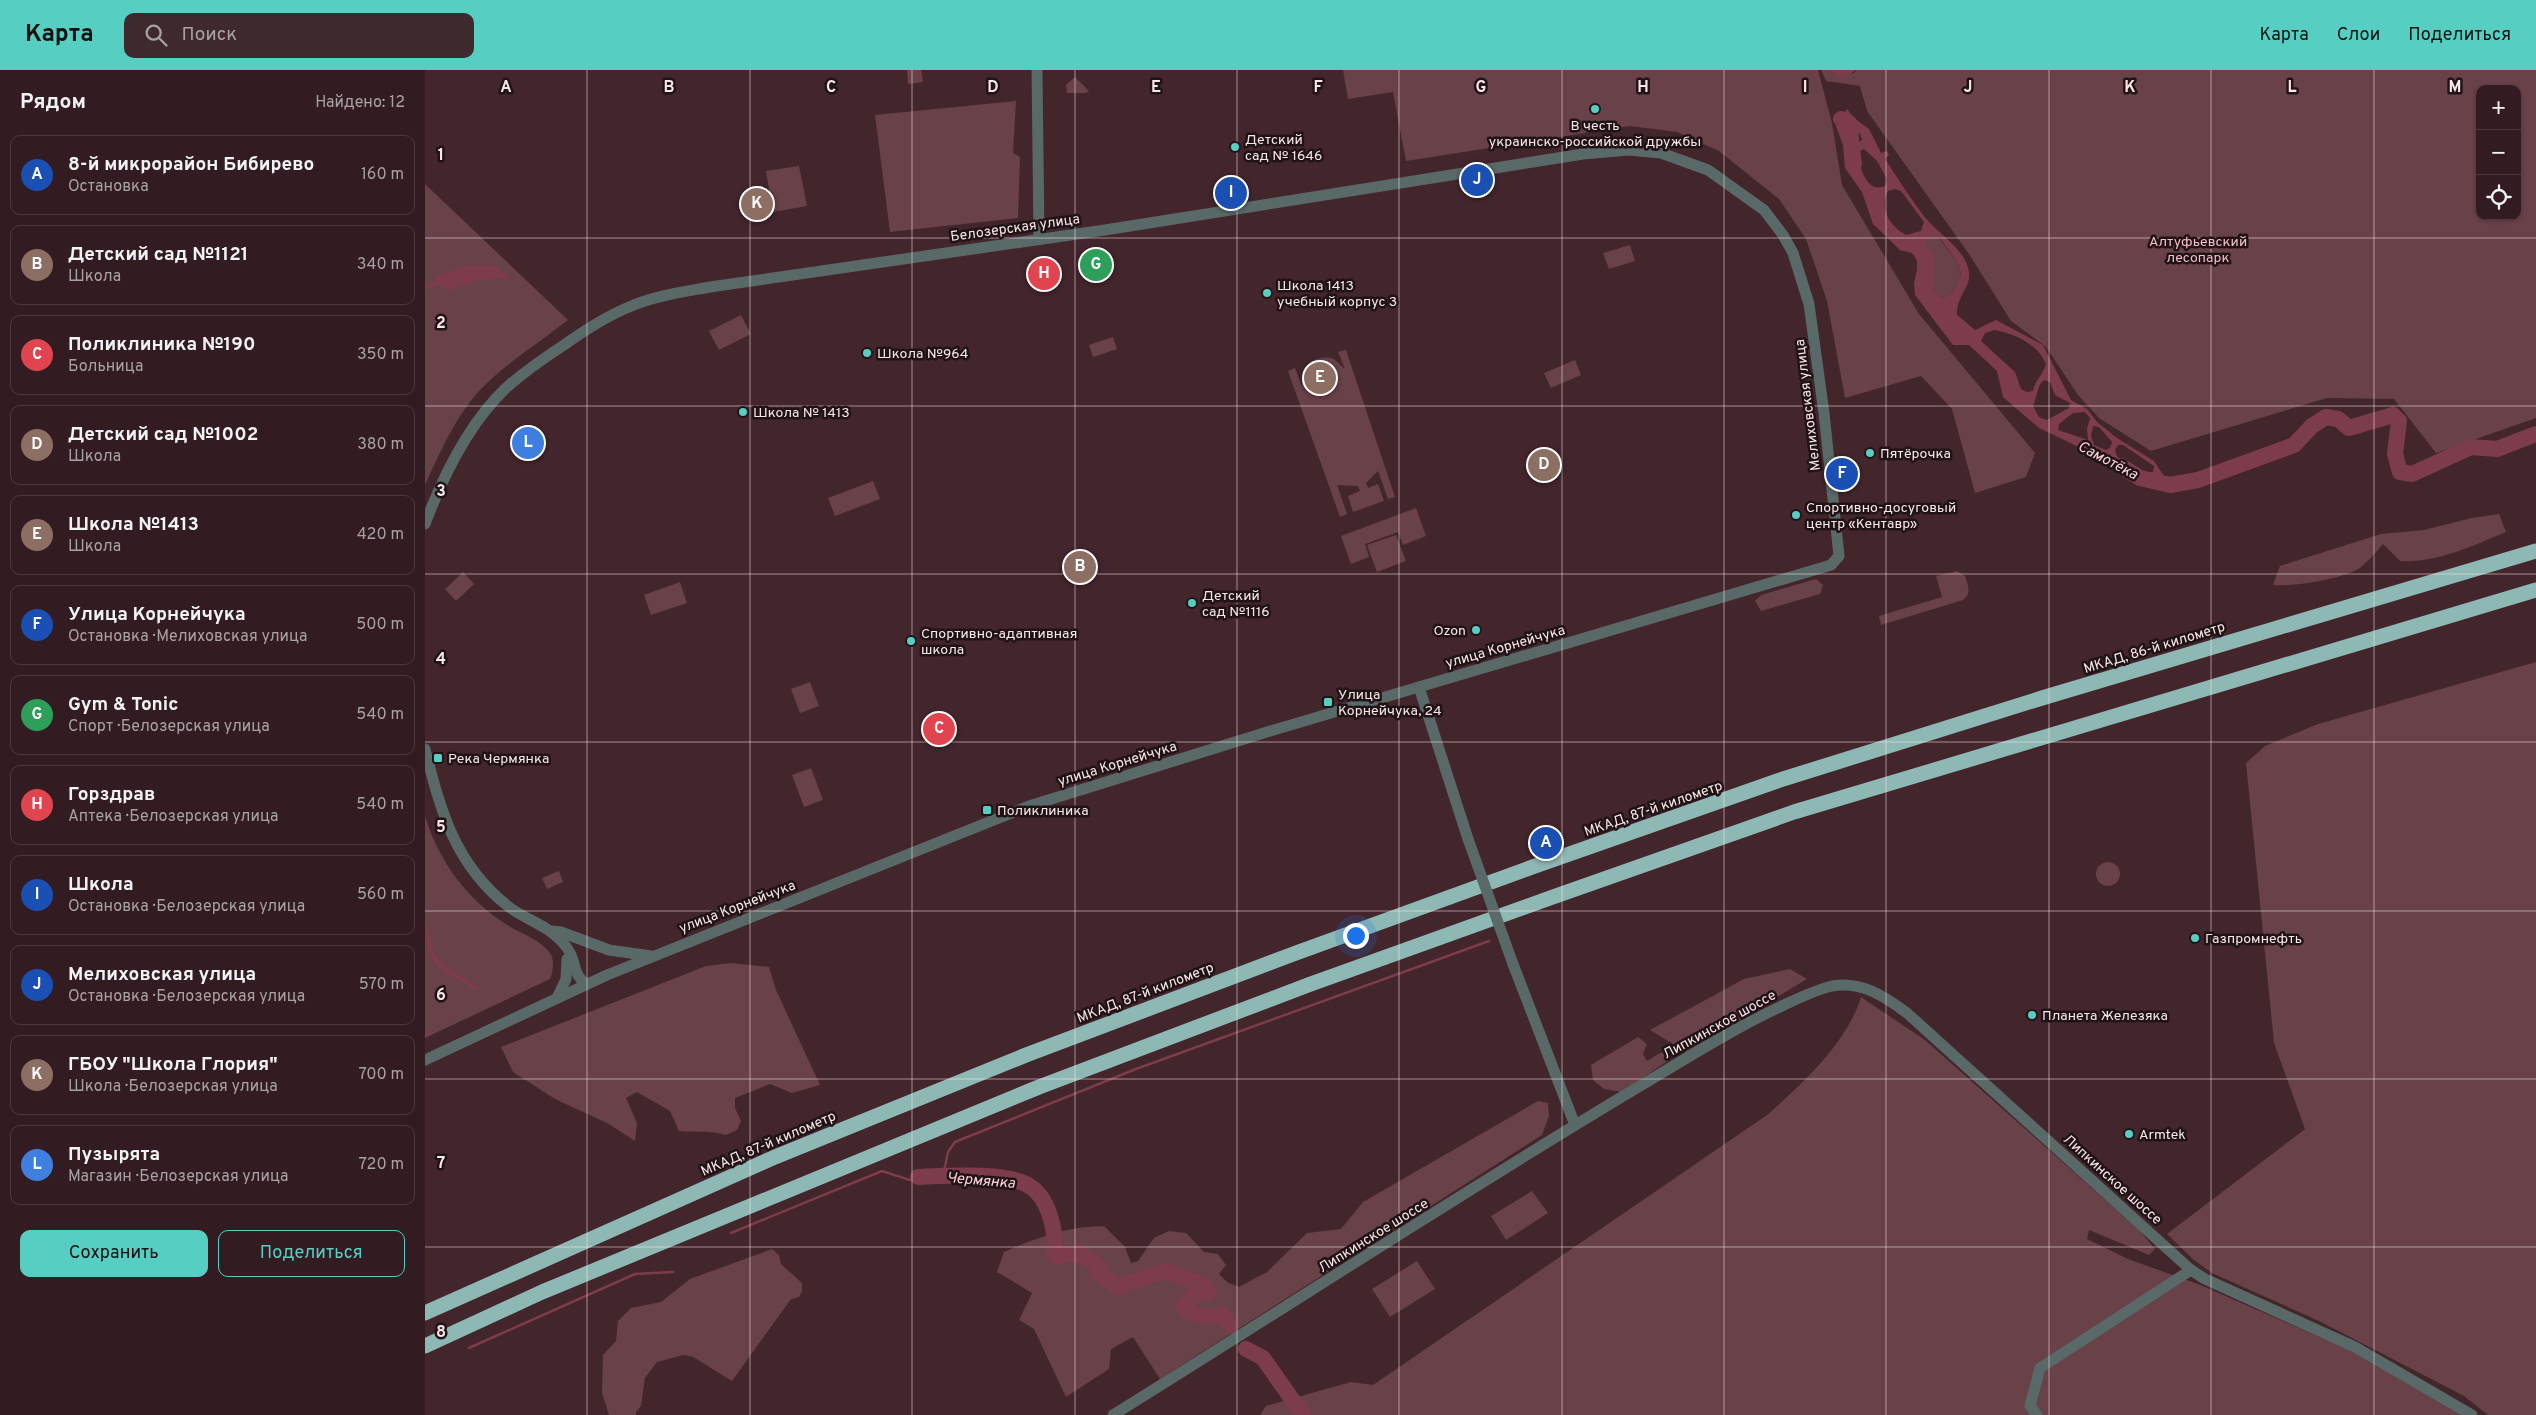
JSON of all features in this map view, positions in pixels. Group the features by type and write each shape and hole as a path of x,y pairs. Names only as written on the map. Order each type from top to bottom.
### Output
{"highway":[{"name":"МКАД, 86-й километр","path":"1783,779 2042,698 2536,551"},
{"path":"425,1346 543,1292 1039,1087 1327,979 1794,812 2536,590"},
{"name":"МКАД, 87-й километр","path":"425,1313 775,1157 1026,1055 1296,952 1783,779"}],"street":[{"path":"1037,70 1039,239"},
{"name":"Белозерская улица","path":"425,524 455,459 495,400 538,363 599,320 665,296 710,287 1170,220 1583,154 1629,150 1661,153 1708,170"},
{"name":"Мелиховская улица","path":"1708,170 1763,210 1783,235 1793,253 1809,304 1825,413 1839,556"},
{"name":"улица Корнейчука","path":"425,1060 586,984 652,956 1029,806 1831,564 1839,556"},
{"path":"1419,687 1468,839 1513,964 1575,1125"},
{"path":"425,749 447,827 472,870 489,891 510,908 551,932 571,954 577,977 586,984"},
{"path":"551,932 561,932 609,950 652,956"},
{"path":"557,998 566,979 567,955 564,945"},
{"path":"607,975 615,965 614,957 609,950"},
{"name":"Липкинское шоссе","path":"1114,1415 1575,1125 1757,1018 1830,986 1861,986 1886,998 1925,1028 2191,1270 2205,1279 2355,1347 2472,1415"},
{"path":"2037,1415 2029,1406 2041,1368 2191,1270"}],"green space":[{"path":"907,70 921,70 923,82 908,84"},
{"path":"1343,70 1818,70 1832,123 1842,185 1919,314 2035,453 2026,477 1975,493 1952,409 1921,376 1845,398 1827,301 1806,239 1779,199 1719,151 1677,132 1630,126 1406,161 1393,92 1348,99"},
{"name":"Алтуфьевский лесопарк","path":"1821,70 1830,70 1834,75 1854,73 1856,70 2536,70 2536,418 2436,453 2394,399 2327,398 2151,451 2099,418 2078,395 2046,347 2011,321 1969,254 1867,111 1860,86 1826,81"},
{"path":"1075,77 1089,91 1086,93 1067,93 1066,85"},
{"path":"1016,101 1013,153 1020,157 1018,218 890,232 875,115"},
{"path":"799,166 807,206 773,212 766,171"},
{"path":"425,184 568,320 501,370 472,399 449,435 425,485"},
{"path":"1928,238 1939,238 1958,263 1961,275 1953,292 1943,298 1930,293 1923,272 1923,252"},
{"path":"1630,245 1635,261 1609,269 1603,253"},
{"path":"741,315 751,334 719,350 709,331"},
{"path":"1113,337 1117,349 1093,357 1089,345"},
{"path":"1346,350 1395,497 1388,499 1378,471 1366,483 1368,488 1378,484 1384,501 1353,512 1348,496 1360,491 1358,486 1337,485 1347,514 1340,517 1288,371 1295,368 1302,386 1303,373 1306,368 1310,363 1320,358 1334,359 1345,369 1338,352"},
{"path":"1575,360 1581,375 1551,388 1544,373"},
{"path":"873,481 880,499 835,516 828,498"},
{"path":"1416,508 1426,536 1403,545 1398,532 1365,544 1369,557 1351,564 1341,536"},
{"path":"2499,514 2506,532 2468,548 2428,559 2400,561 2383,544 2361,567 2344,575 2305,583 2273,585 2280,566 2381,534 2424,530 2472,518"},
{"path":"1396,535 1406,561 1377,572 1367,545"},
{"path":"1957,571 1965,576 1968,586 1968,595 1963,600 1881,625 1879,616 1942,597 1936,576"},
{"path":"463,572 474,584 456,601 445,589"},
{"path":"1816,579 1823,585 1820,594 1761,611 1755,601 1761,595"},
{"path":"680,582 687,603 651,615 644,595"},
{"path":"2536,662 2536,1415 2488,1415 2464,1396 2319,1321 2212,1273 2194,1260 2167,1234 2305,1129 2274,1043 2246,763 2265,746 2318,724"},
{"path":"810,682 819,706 800,713 791,689"},
{"path":"811,768 823,800 804,807 792,775"},
{"path":"425,816 438,849 457,879 468,892 494,916 542,944 553,959 553,966 550,979 425,1038"},
{"path":"2108,862 2117,865 2120,874 2117,883 2108,886 2099,883 2096,874 2099,865"},
{"path":"559,871 563,882 547,889 542,878"},
{"path":"731,963 769,967 776,990 820,1085 792,1093 770,1084 735,1098 735,1108 741,1121 737,1130 726,1135 679,1131 670,1111 637,1092 626,1098 637,1123 635,1141 607,1123 555,1099 513,1072 501,1047 706,966"},
{"path":"1790,969 1807,979 1686,1052 1650,1030 1744,979"},
{"path":"1861,997 1925,1040 2140,1231 2155,1249 2149,1255 2089,1230 2087,1239 2128,1259 2198,1284 2352,1351 2465,1415 1260,1415 1266,1406 1351,1382 1373,1385 1767,1115 1822,1062 1845,1030"},
{"path":"1638,1037 1647,1044 1643,1054 1647,1061 1660,1053 1668,1052 1669,1060 1622,1092 1604,1089 1593,1080 1591,1065"},
{"path":"1538,1101 1548,1103 1549,1116 1542,1135 1160,1379 1133,1337 1111,1349 1109,1369 1066,1397 1034,1329 1019,1320 1032,1293 997,1272 1004,1252 1053,1234 1078,1228 1104,1226 1125,1247 1131,1263 1138,1261 1154,1238 1169,1231 1186,1233 1204,1252 1218,1254 1226,1265 1219,1274 1227,1282 1239,1287 1267,1272 1307,1233 1341,1229 1363,1202"},
{"path":"1532,1191 1548,1213 1506,1240 1491,1216"},
{"path":"772,1249 779,1255 781,1264 802,1283 802,1291 799,1297 791,1299 732,1381 693,1357 684,1355 657,1362 645,1378 641,1406 636,1415 609,1415 602,1393 603,1355 616,1341 618,1321 631,1308 661,1302 690,1279"},
{"path":"1417,1261 1435,1289 1390,1317 1372,1289"}],"water":[{"path":"1830,70 1856,70 1844,78 1834,75"},
{"path":"1847,109 1854,118 1869,129 1881,153 1887,151 1889,155 1885,159 1917,207 1963,257 1967,264 1969,278 1957,308 1957,315 1975,330 1996,320 2043,345 2071,400 2087,409 2097,422 2117,438 2154,461 2166,479 2163,484 2125,473 2108,461 2039,428 2003,397 1997,371 1969,345 1953,345 1915,295 1914,283 1918,265 1914,251 1907,247 1897,247 1873,224 1862,192 1845,168 1843,145 1836,126","holes":["1860,133 1862,140 1856,144 1850,143 1849,137","1864,149 1877,161 1887,179 1885,186 1873,186 1865,178 1857,152","1895,189 1901,191 1924,222 1921,231 1906,235 1900,231 1887,216 1885,198 1888,191","1940,238 1958,263 1961,275 1953,292 1943,298 1930,293 1925,279 1922,266 1925,245 1928,239","1995,330 2018,337 2032,346 2046,364 2033,391 2027,392 2021,389 2015,372 1981,341 1985,333","2044,380 2050,382 2055,395 2070,403 2069,408 2047,420 2039,417 2033,406 2040,384","2085,412 2090,418 2087,429 2088,440 2058,430 2059,424 2073,413","2093,426 2099,427 2112,442 2110,448 2106,450 2094,445 2091,436","2118,445 2123,445 2154,466 2153,472 2147,473 2135,470 2120,460 2115,450"]},
{"path":"469,265 495,266 510,278 479,280 451,290 437,285 425,290 425,285 436,280 436,276"},
{"path":"425,920 434,953 441,963 480,989 476,990 437,965 428,948"}],"waterway":[{"name":"Самотёка","path":"1841,119 1849,123 1854,164"},
{"name":"Самотёка","path":"1904,243 1917,246 1925,258 1925,293 1932,300"},
{"name":"Самотёка","path":"2121,466 2140,478 2170,485 2198,480 2294,445 2312,426 2326,417 2338,419 2349,428 2393,415 2399,421 2395,454 2400,472 2412,474 2471,447 2497,449 2536,434"},
{"path":"943,1176 948,1152 955,1142 1136,1069 1489,941"},
{"path":"731,1233 882,1171 910,1180 918,1177"},
{"name":"Чермянка","path":"918,1177 988,1176 1016,1180 1026,1184 1041,1197 1046,1206 1053,1226 1055,1256 1080,1253 1099,1266 1098,1273 1118,1287 1165,1271 1206,1286 1209,1292 1191,1297 1183,1307 1202,1316 1223,1315 1230,1326"},
{"path":"469,1348 635,1274 673,1272"},
{"name":"Чермянка","path":"1246,1349 1263,1358 1303,1415"}],"place":[{"name":"В честь украинско-российской дружбы","path":"1595,109"},
{"name":"Детский сад № 1646","path":"1235,147"},
{"name":"Мелиховская улица","path":"1477,180"},
{"name":"Школа","path":"1231,193"},
{"name":"ГБОУ \"Школа Глория\"","path":"757,204"},
{"name":"Gym & Tonic","path":"1096,265"},
{"name":"Горздрав","path":"1044,274"},
{"name":"Школа 1413 учебный корпус 3","path":"1267,293"},
{"name":"Школа №964","path":"867,353"},
{"name":"Школа №1413","path":"1320,378"},
{"name":"Школа № 1413","path":"743,412"},
{"name":"Пузырята","path":"528,443"},
{"name":"Пятёрочка","path":"1870,453"},
{"name":"Детский сад №1002","path":"1544,465"},
{"name":"Улица Корнейчука","path":"1842,474"},
{"name":"Спортивно-досуговый центр «Кентавр»","path":"1796,515"},
{"name":"Детский сад №1121","path":"1080,567"},
{"name":"Детский сад №1116","path":"1192,603"},
{"name":"Ozon","path":"1476,630"},
{"name":"Спортивно-адаптивная школа","path":"911,641"},
{"name":"Улица Корнейчука, 24","path":"1328,702"},
{"name":"Поликлиника №190","path":"939,729"},
{"name":"Река Чермянка","path":"438,758"},
{"name":"Поликлиника","path":"987,810"},
{"name":"8-й микрорайон Бибирево","path":"1546,843"},
{"name":"Газпромнефть","path":"2195,938"},
{"name":"Планета Железяка","path":"2032,1015"},
{"name":"Armtek","path":"2129,1134"}]}
